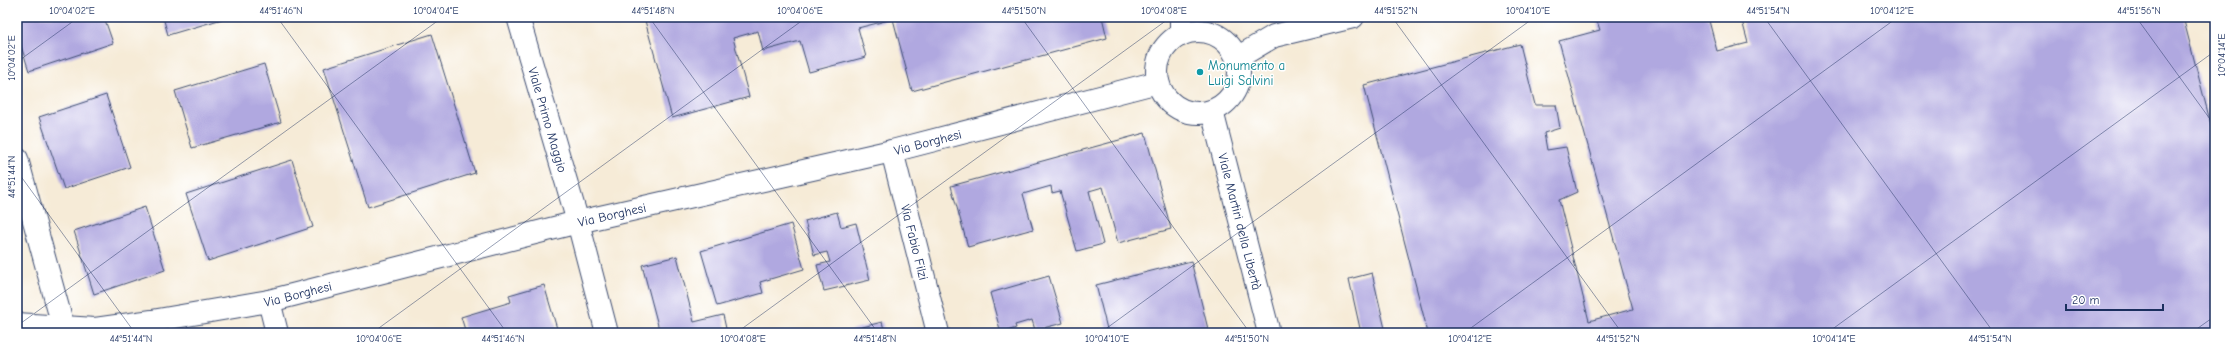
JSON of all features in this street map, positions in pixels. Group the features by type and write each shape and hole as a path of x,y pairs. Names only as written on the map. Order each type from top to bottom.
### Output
{"street":[{"name":"Viale Primo Maggio","path":"518,17 578,222 607,333"},
{"path":"1237,58 1274,36 1353,17"},
{"path":"1181,26 1219,36 1229,45 1237,58 1240,70 1232,95 1223,104 1212,111 1190,112 1179,108 1162,92 1158,82 1157,71 1159,60 1181,26"},
{"name":"Via Borghesi","path":"17,324 96,328 152,321 269,301 578,222 892,151 1158,82"},
{"name":"Viale Martiri della Libertà","path":"1212,111 1269,333"},
{"name":"Via Fabio Filzi","path":"892,151 938,333"},
{"path":"17,159 63,326"},
{"path":"269,301 277,333"},
{"name":"Via Borghesi","path":"32,333 63,326"}],"building":[{"path":"17,17 104,17 113,43 29,71 17,33"},
{"path":"163,17 229,17 168,35"},
{"path":"644,17 1102,17 1107,38 912,91 893,19 858,28 866,57 809,72 800,41 763,51 758,31 733,38 749,97 672,118"},
{"path":"1614,17 1708,17 1717,51 1748,43 1741,17 2183,17 2215,140 2215,333 1428,333 1364,85 1520,44 1535,105 1556,105 1560,128 1544,133 1547,150 1566,147 1577,192 1559,200 1589,321 1633,309 1559,41 1600,30 1597,21"},
{"path":"432,34 475,173 368,207 324,68"},
{"path":"264,64 281,122 192,148 175,91"},
{"path":"106,95 130,167 64,189 39,117"},
{"path":"1145,133 1171,229 1118,243 1103,187 1089,191 1103,244 1077,251 1060,191 1052,193 1051,186 1023,194 1033,229 968,247 951,186"},
{"path":"292,160 313,227 208,261 186,194"},
{"path":"145,207 165,270 94,294 74,231"},
{"path":"837,212 841,227 856,223 870,280 824,291 817,265 830,262 827,252 814,255 805,221"},
{"path":"791,224 804,269 760,282 763,293 717,306 701,251"},
{"path":"677,256 694,322 723,315 727,333 660,333 642,265"},
{"path":"1191,261 1208,329 1191,333 1108,333 1096,285"},
{"path":"1372,273 1386,333 1361,333 1349,279"},
{"path":"1049,276 1063,323 1035,330 1032,320 1015,325 1016,328 1001,333 990,293"},
{"path":"544,285 558,332 466,333 461,317 511,302 509,295"},
{"path":"882,322 885,333 843,333 843,332"}],"place":[{"name":"Monumento a Luigi Salvini","path":"1200,72"}]}
